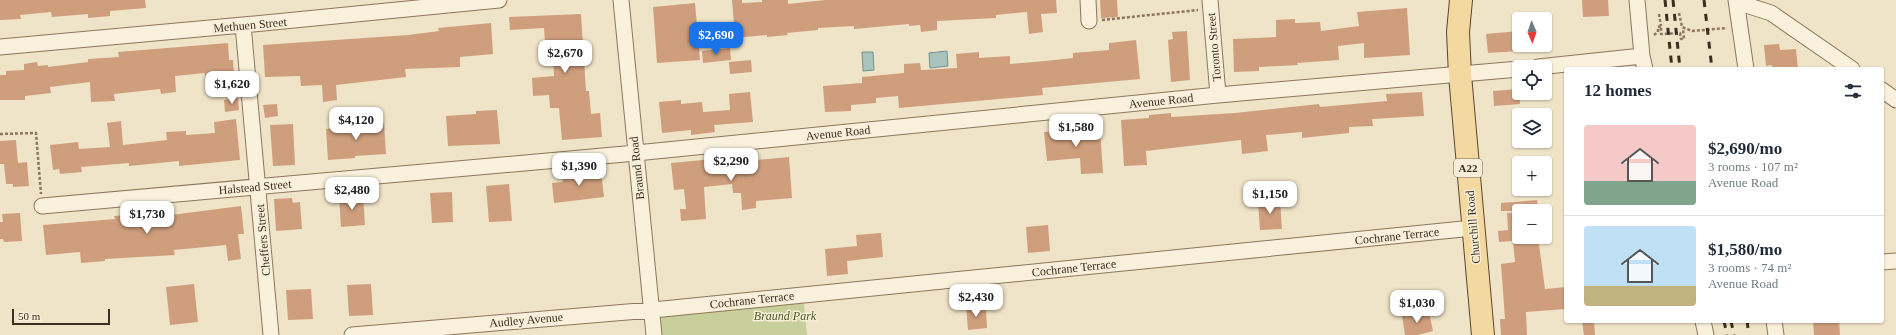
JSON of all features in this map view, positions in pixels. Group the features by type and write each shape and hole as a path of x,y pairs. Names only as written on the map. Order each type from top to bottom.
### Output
{"main road":[{"name":"Churchill Road","path":"1447,0 1466,229 1470,335"},
{"name":"Churchill Road","path":"1454,75 1461,0"},
{"name":"Churchill Road","path":"1466,229 1483,335"}],"street":[{"name":"Methuen Street","path":"0,47 499,0"},
{"name":"Braund Road","path":"621,0 654,335"},
{"path":"1088,0 1089,21"},
{"path":"1552,66 1643,58 1637,0"},
{"path":"1746,67 1737,1 1774,15 1849,67"},
{"name":"Toronto Street","path":"1210,4 1218,95"},
{"name":"Cheffers Street","path":"243,25 271,335"},
{"name":"Avenue Road","path":"636,153 1218,95 1512,70"},
{"path":"1884,91 1896,100"},
{"name":"Halstead Street","path":"42,206 636,153"},
{"name":"Cochrane Terrace","path":"652,310 1466,229"},
{"path":"1884,262 1896,260"},
{"name":"Audley Avenue","path":"352,335 652,310"},
{"path":"1703,323 1706,335"},
{"path":"1774,323 1776,335"}],"path":[{"path":"1089,21 1210,4"},
{"path":"1659,14 1661,34 1680,33 1681,39 1684,39 1679,13"},
{"path":"1643,58 1656,32 1658,32 1658,27 1661,26"},
{"path":"1683,28 1692,31 1740,26"},
{"path":"0,134 36,132 42,206"}],"green space":[{"name":"Braund Park","path":"803,295 807,335 654,335 652,310"}],"water":[{"path":"947,51 948,66 930,68 929,53"},
{"path":"862,52 873,52 874,70 863,71"}],"building":[{"path":"0,0 145,0 146,8 110,11 110,16 88,18 88,14 52,17 51,12 20,15 21,19 0,20"},
{"path":"732,0 742,0 742,3 762,2 762,0 788,0 788,4 825,0 1056,0 1057,13 1041,14 1043,32 1029,34 1027,12 996,15 996,18 937,21 937,30 921,32 920,25 909,26 909,24 854,29 854,26 818,28 818,30 787,33 788,35 735,38"},
{"path":"1100,0 1117,0 1118,17 1101,18"},
{"path":"1582,0 1608,0 1609,16 1583,17"},
{"path":"695,3 700,60 657,63 653,7"},
{"path":"1407,8 1410,55 1364,58 1364,43 1338,46 1339,60 1297,63 1298,65 1259,67 1259,71 1234,72 1233,39 1276,37 1276,20 1295,19 1295,23 1320,22 1321,31 1359,26 1357,12"},
{"path":"581,14 586,91 589,91 591,114 600,113 602,137 562,140 559,108 550,108 549,95 533,96 532,78 554,76 552,42 545,43 544,28 510,30 509,17"},
{"path":"491,23 493,54 460,57 460,67 405,69 406,77 336,85 337,100 323,102 322,85 301,86 300,76 265,77 263,45 408,35 439,31 438,28"},
{"path":"1187,31 1190,80 1171,82 1168,40 1173,39 1172,32"},
{"path":"1512,32 1512,51 1488,53 1486,34"},
{"path":"1136,40 1140,79 1042,88 1043,95 899,108 898,96 876,98 876,103 851,105 851,111 825,112 823,86 862,83 862,77 904,73 904,64 920,63 921,70 957,68 956,54 979,52 979,58 1010,56 1010,64 1045,61 1073,58 1073,53 1109,50 1109,43"},
{"path":"228,43 229,60 233,60 234,75 205,78 205,73 175,76 176,92 161,94 160,89 114,94 115,101 91,102 90,82 50,87 51,93 25,96 25,100 0,100 0,75 6,75 6,71 24,70 24,64 37,62 38,66 48,65 48,67 88,62 88,59 119,57 118,52"},
{"path":"1779,44 1780,50 1796,49 1798,67 1766,66 1764,45"},
{"path":"730,48 731,60 703,63 702,51"},
{"path":"751,60 752,72 730,74 729,62"},
{"path":"1512,90 1512,100 1520,100 1520,104 1494,106 1493,91"},
{"path":"750,92 753,122 714,125 715,132 691,135 691,130 662,133 659,102 681,100 681,104 702,102 703,112 730,110 729,94"},
{"path":"1422,92 1424,116 1372,119 1373,126 1349,127 1349,133 1302,138 1302,132 1266,135 1268,151 1242,154 1241,140 1146,151 1147,165 1124,166 1121,120 1149,118 1149,115 1171,113 1171,117 1235,113 1319,104 1320,107 1387,101 1386,94"},
{"path":"238,98 239,110 225,112 224,100"},
{"path":"277,104 278,116 265,118 263,105"},
{"path":"497,110 500,144 448,146 446,116 476,114 476,111"},
{"path":"236,119 240,160 179,166 179,161 129,166 129,163 81,167 82,172 60,174 59,169 53,170 50,145 78,142 79,149 110,147 107,123 121,121 123,145 167,140 166,132 186,131 186,135 215,133 214,122"},
{"path":"384,123 386,154 355,156 355,158 328,160 326,129"},
{"path":"293,124 295,165 273,166 270,125"},
{"path":"1100,129 1103,173 1081,174 1080,158 1047,161 1044,132"},
{"path":"16,140 18,163 27,162 29,186 13,187 13,184 6,184 4,164 0,164 0,141"},
{"path":"789,157 792,198 756,201 756,208 742,210 741,193 733,193 732,184 704,187 706,219 681,221 680,209 686,209 684,189 674,190 671,163 724,158 724,163"},
{"path":"601,171 604,197 554,203 552,183 563,182 562,175"},
{"path":"509,184 512,221 489,222 486,186"},
{"path":"452,192 453,222 432,223 430,193"},
{"path":"363,195 365,225 341,227 339,196"},
{"path":"292,198 293,203 300,202 302,229 276,231 274,199"},
{"path":"1280,200 1282,229 1260,230 1258,201"},
{"path":"1537,200 1537,204 1512,204 1512,211 1501,211 1501,203"},
{"path":"241,206 244,234 238,234 241,259 228,261 226,245 174,250 175,255 105,259 105,261 81,263 80,252 46,255 43,225 115,219 114,216 171,213 171,215"},
{"path":"20,213 22,241 4,242 3,239 0,239 0,222 3,222 2,214"},
{"path":"1507,213 1512,213 1512,241 1499,242 1498,231 1508,230"},
{"path":"1048,225 1050,251 1028,253 1026,227"},
{"path":"881,233 883,257 847,261 848,274 827,276 825,249 857,246 856,235"},
{"path":"1513,244 1539,244 1545,289 1564,287 1564,309 1526,312 1527,335 1501,335 1500,319 1505,319 1501,264 1515,262"},
{"path":"194,284 198,322 170,325 166,287"},
{"path":"371,284 373,315 349,316 347,285"},
{"path":"311,289 313,319 288,320 286,290"},
{"path":"976,305 977,311 986,310 987,328 968,330 966,306"},
{"path":"1429,312 1433,331 1418,335 1405,335 1402,316"},
{"path":"1582,323 1594,323 1595,335 1584,335"},
{"path":"1813,323 1839,323 1840,335 1814,335"}],"railway":[{"path":"1665,0 1672,67"},
{"path":"1673,0 1680,67"},
{"path":"1704,0 1712,67"},
{"path":"1724,323 1727,335"},
{"path":"1731,323 1734,335"},
{"path":"1747,323 1749,335"}]}
